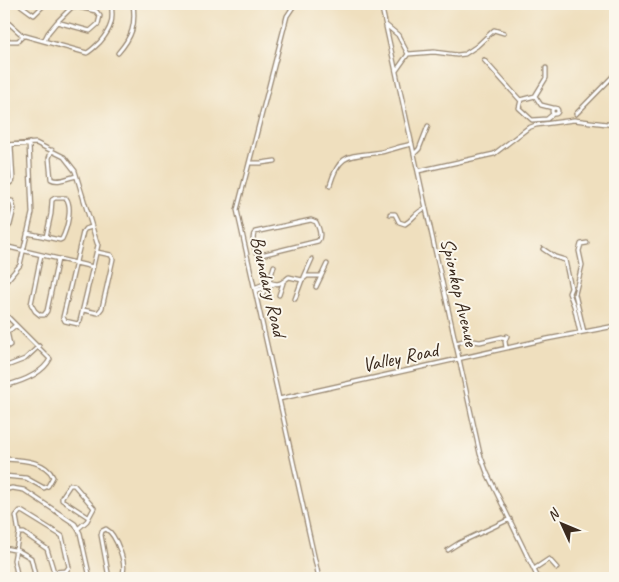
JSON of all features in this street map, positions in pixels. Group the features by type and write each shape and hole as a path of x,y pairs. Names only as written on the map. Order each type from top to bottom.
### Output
{"street":[{"path":"19,4 34,15 45,4"},
{"path":"4,19 24,35 87,53 110,29 113,18 111,4"},
{"path":"118,53 128,41 134,22 133,4"},
{"name":"Boundary Road","path":"295,4 287,16 237,208 319,578"},
{"name":"Spionkop Avenue","path":"381,4 481,457 538,578"},
{"path":"44,41 57,22 73,6 96,11 100,16 97,26 89,31 57,22"},
{"path":"386,25 398,35 408,54"},
{"path":"408,54 434,52 461,55 477,46 494,30 504,33"},
{"path":"4,41 19,41 24,35"},
{"path":"396,71 408,54"},
{"path":"484,60 521,100"},
{"path":"535,96 546,78 546,68"},
{"path":"576,114 615,74"},
{"path":"521,100 535,96"},
{"path":"521,100 519,108 532,120 547,119 558,109 541,105 535,96"},
{"path":"555,113 558,121"},
{"path":"418,171 494,154 530,126 577,120 615,125"},
{"path":"414,154 419,149 428,126"},
{"path":"4,284 19,268 33,208 29,143"},
{"path":"4,184 10,183 13,180 11,144"},
{"path":"4,145 38,144 64,157 74,169 98,244 81,320 78,324 66,322 63,319 83,231 92,227"},
{"path":"330,185 340,164 347,157 367,152 381,152 412,144"},
{"path":"52,150 49,158 51,179 61,180 76,176"},
{"path":"249,163 275,160"},
{"path":"28,233 46,237 60,240 63,237 69,212 68,201 65,197 54,198 52,201 46,237"},
{"path":"4,201 12,201 14,206 10,225 4,228"},
{"path":"390,214 394,214 399,222 405,224 416,212 426,208"},
{"path":"313,220 320,229 320,238 315,243 260,255 256,252 254,244 253,234 256,232 313,220"},
{"path":"582,332 575,294 582,265 579,249 581,244 587,243"},
{"path":"245,246 254,244"},
{"path":"4,246 93,267"},
{"path":"543,249 555,257 565,260 571,288 569,293 573,300 582,332"},
{"path":"83,310 98,313 102,308 113,259 111,256 97,252"},
{"path":"42,255 31,304 40,315 46,312 58,259"},
{"path":"295,299 312,259"},
{"path":"316,287 326,264"},
{"path":"262,296 274,266"},
{"path":"279,296 283,283 289,277 321,276"},
{"path":"255,289 266,285 283,283"},
{"path":"4,313 49,357 47,363 27,378 4,386"},
{"path":"4,349 10,345 5,331 16,325"},
{"name":"Valley Road","path":"279,399 506,348 615,326"},
{"path":"456,343 470,339 480,342 506,337 506,348"},
{"path":"4,367 26,359 39,346"},
{"path":"4,459 32,461 51,473 53,477 48,486 44,488 27,478 4,476"},
{"path":"79,528 85,524 93,511 93,507 74,485 70,485 62,500 88,517"},
{"path":"4,490 12,488 28,492 79,528 90,578"},
{"path":"18,578 14,562 19,533 16,517 20,511 59,534 63,539 68,569 54,572 47,549 24,533 19,533"},
{"path":"448,550 510,519"},
{"path":"106,528 110,530 117,543 124,569 122,575 109,578 100,535 106,528"},
{"path":"4,548 15,550 32,560 35,575 32,578"},
{"path":"534,569 549,559 556,568"}]}
